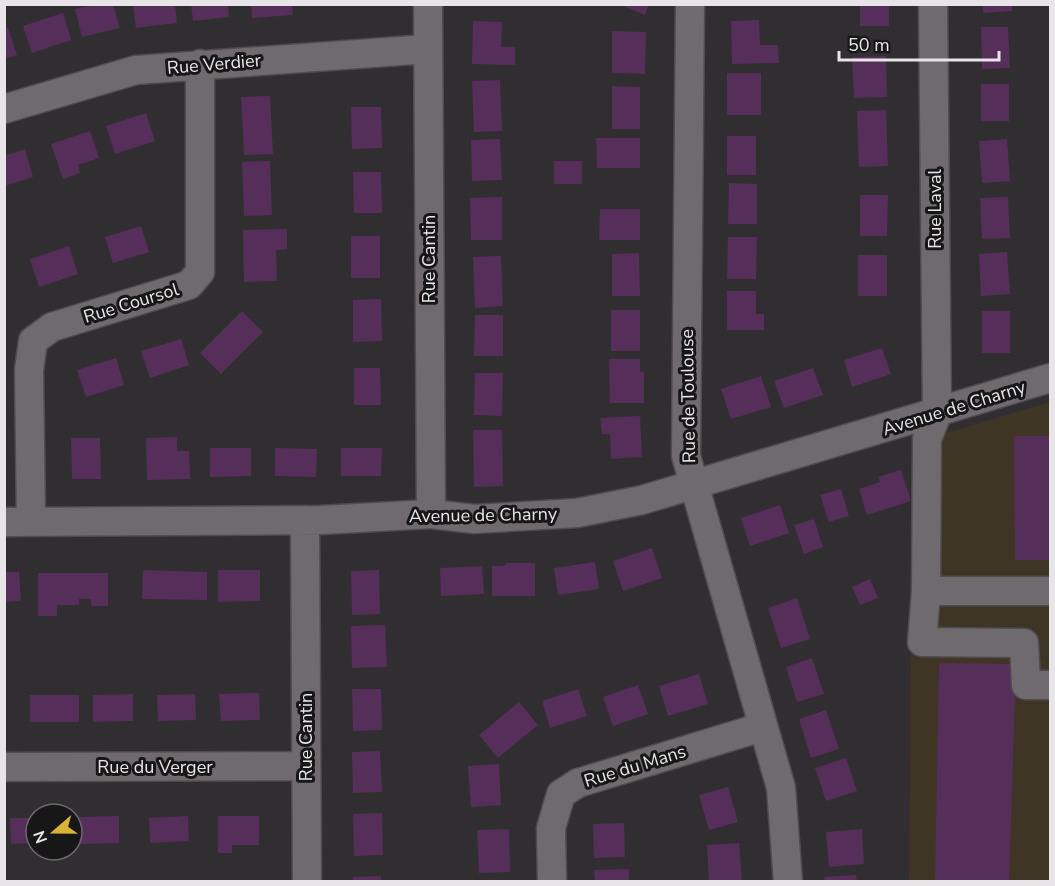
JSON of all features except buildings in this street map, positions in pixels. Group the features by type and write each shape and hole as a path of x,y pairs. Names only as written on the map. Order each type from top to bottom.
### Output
{"street":[{"name":"Rue Cantin","path":"428,4 431,514"},
{"name":"Rue de Toulouse","path":"690,4 686,456 692,484 781,788 788,882"},
{"name":"Rue Laval","path":"933,4 937,414"},
{"name":"Rue Verdier","path":"4,109 136,70 428,49"},
{"name":"Rue Coursol","path":"18,522 33,341 52,327 189,285 200,272 200,64"},
{"name":"Avenue de Charny","path":"18,522 304,520 431,514 474,519 578,513 642,500 937,414 1050,378"},
{"path":"937,414 927,439 926,591 922,642 1024,643 1026,685 1050,685"},
{"name":"Rue Cantin","path":"304,520 307,882"},
{"path":"926,591 1050,591"},
{"name":"Rue du Mans","path":"552,882 551,828 561,794 578,783 762,727"},
{"name":"Rue du Verger","path":"4,767 306,766"}],"shaded area":[{"path":"1050,402 1050,881 909,882 913,443"}]}
